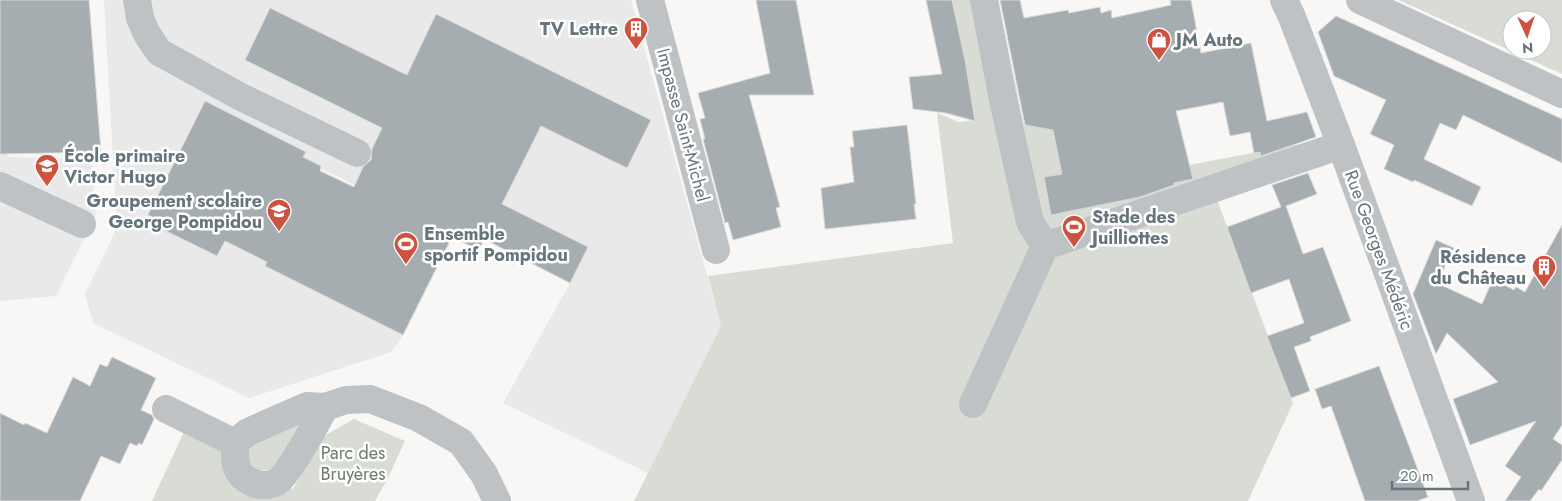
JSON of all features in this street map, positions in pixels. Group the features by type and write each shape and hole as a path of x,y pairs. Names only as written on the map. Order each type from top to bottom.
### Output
{"street":[{"path":"137,0 140,18 147,34 160,52 241,97 357,153"},
{"name":"Impasse Saint-Michel","path":"650,0 716,250"},
{"path":"984,0 1002,95 1030,222 1045,246"},
{"name":"Rue Georges Médéric","path":"1284,0 1341,144 1471,501"},
{"path":"1360,0 1562,94"},
{"path":"972,404 1045,246 1341,144"},
{"path":"0,186 82,224"},
{"path":"234,443 248,432 265,423 308,406 325,407 346,400 370,399 420,418 461,442 484,474 497,501"},
{"path":"234,443 235,467 242,478 258,486 277,482 286,472 312,432 325,407"},
{"path":"166,409 234,443"}],"shaded area":[{"path":"104,0 631,0 721,326 648,473 503,403 570,283 485,239 481,247 438,229 452,237 403,335 391,352 249,398 93,323 85,294 117,228","holes":["183,102 402,208 428,225"]},
{"name":"École primaire Victor Hugo","path":"0,115 13,118 8,157 92,159 96,214 56,296 0,301"}],"green space":[{"name":"Stade des Juilliottes","path":"952,0 998,0 1024,125 1053,130 1079,170 1045,178 1189,165 1316,141 1216,197 1293,403 1248,501 634,501 721,326 708,276 953,243 937,113 959,122 975,120"},
{"path":"1398,0 1562,0 1562,74 1531,60 1552,60 1552,10 1502,10 1502,47"},
{"path":"314,412 278,465 269,470 251,471 242,461 248,440"},
{"name":"Parc des Bruyères","path":"354,419 405,441 375,501 152,501 189,421 235,443 235,467 293,489 324,436"}],"building":[{"path":"0,0 89,0 101,152 0,154"},
{"path":"756,0 796,0 814,95 749,95 780,207 776,208 781,227 733,240 728,222 725,223 703,139 705,139 700,119 705,118 698,93 770,73"},
{"path":"926,0 952,0 965,60 975,121 946,113 913,109 909,77 942,74"},
{"path":"1000,0 1020,0 1024,18 1068,10 1069,13 1100,7 1101,13 1111,10 1112,18 1171,5 1170,0 1191,0 1201,53 1251,43 1267,121 1307,112 1316,137 1261,156 1260,152 1254,153 1250,132 1230,136 1223,102 1176,111 1193,179 1174,183 1174,185 1140,197 1051,215 1044,177 1062,174 1053,130 1025,125"},
{"path":"270,8 407,75 436,14 651,120 627,168 541,126 502,204 588,247 570,283 484,239 479,250 452,237 403,335 265,266 267,262 225,241 217,256 156,226 159,220 148,215 205,101 306,152 303,157 321,166 320,171 354,187 363,167 371,160 372,149 382,128 245,60"},
{"path":"1336,16 1562,119 1562,163 1463,115 1456,130 1440,123 1424,159 1481,187 1472,206 1384,169 1394,145 1370,134 1386,100 1334,76 1318,32"},
{"path":"907,125 916,219 825,229 821,188 854,182 850,147 854,147 852,131"},
{"path":"1308,173 1317,194 1286,206 1303,254 1323,247 1351,321 1310,337 1311,341 1294,347 1310,391 1291,398 1267,336 1304,323 1289,279 1251,293 1227,227 1281,207 1272,185"},
{"path":"1562,225 1562,425 1553,439 1562,445 1562,460 1541,491 1539,489 1530,501 1505,501 1521,477 1505,466 1536,421 1470,445 1453,399 1498,382 1447,333 1436,354 1413,294 1436,240 1454,248 1437,283 1482,304 1493,279 1514,290 1516,287 1525,292"},
{"path":"112,357 156,378 141,410 152,415 154,419 142,445 139,443 137,446 130,443 120,464 101,456 80,501 0,501 0,413 24,425 25,423 47,433 73,377 90,386 100,364 107,367"},
{"path":"1379,366 1428,497 1417,501 1365,501 1331,406 1322,409 1315,389"}],"place":[{"name":"TV Lettre","path":"636,50"},
{"name":"JM Auto","path":"1159,61"},
{"name":"École primaire Victor Hugo","path":"47,187"},
{"name":"Groupement scolaire George Pompidou","path":"279,232"},
{"name":"Stade des Juilliottes","path":"1074,248"},
{"name":"Ensemble sportif Pompidou","path":"406,265"},
{"name":"Résidence du Château","path":"1544,288"}]}
